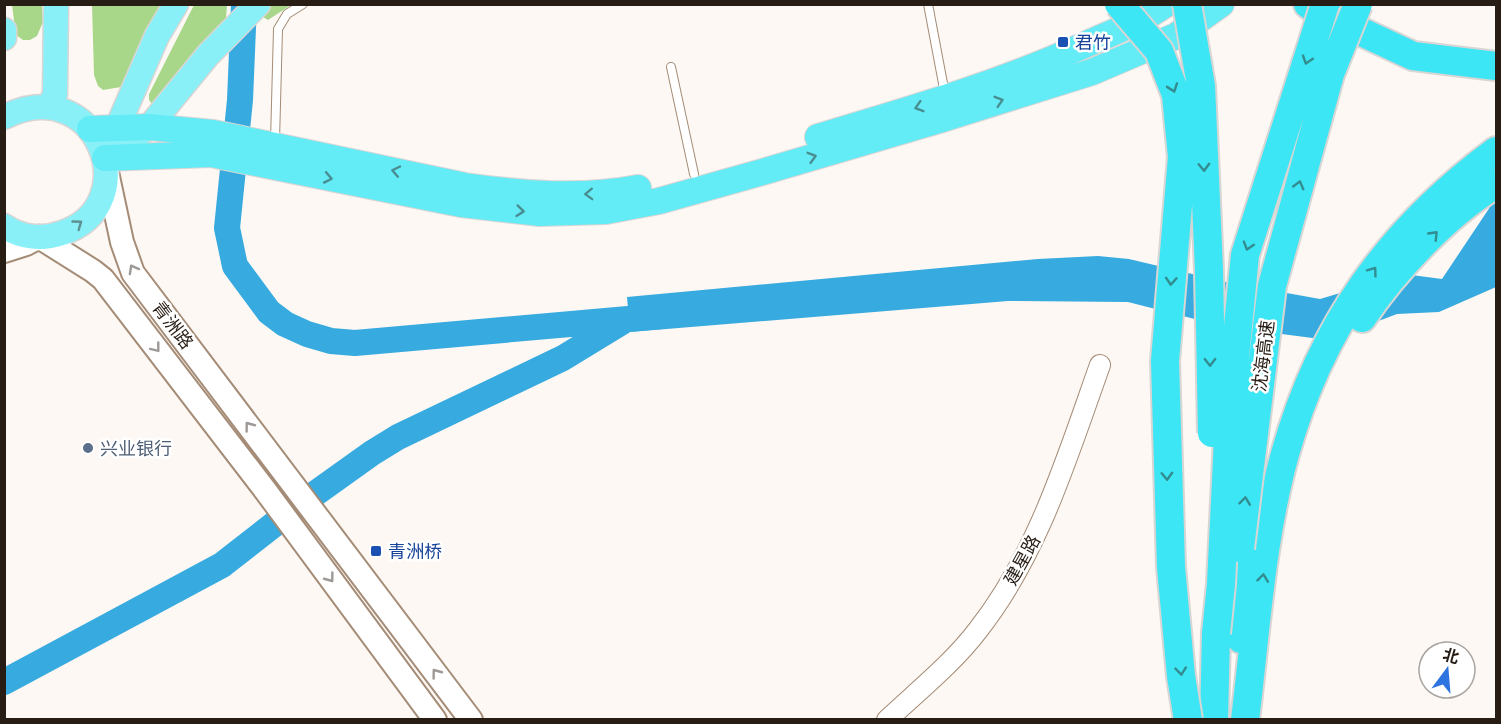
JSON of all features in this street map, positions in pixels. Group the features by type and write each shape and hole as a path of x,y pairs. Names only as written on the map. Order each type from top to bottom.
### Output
{"highway":[{"path":"1119,4 1159,51 1176,95 1182,157 1165,362 1171,567 1181,676 1188,720"},
{"path":"273,156 498,191 554,195 618,192 694,174 946,99 1057,58 1148,17 1166,4"},
{"path":"1187,4 1201,86 1209,270 1216,633"},
{"path":"90,129 149,127 273,156 450,202 540,213 606,211 659,201 759,173 1092,72 1176,36 1221,4"},
{"path":"1308,4 1321,13 1413,56 1497,66"},
{"name":"沈海高速","path":"1214,720 1216,633 1221,584 1229,418 1245,255 1325,4"},
{"name":"沈海高速","path":"1245,720 1238,559 1272,286 1330,74 1358,4"},
{"path":"105,158 212,143"},
{"path":"1245,720 1268,537 1285,456 1320,359 1343,315 1374,269 1404,232 1437,198 1497,152"},
{"path":"1285,456 1341,348 1373,301 1406,263 1453,216 1497,184"}],"main road":[{"path":"49,107 55,94 56,4"},
{"path":"105,158 157,36 176,4"},
{"path":"105,158 149,127 208,56 258,4"},
{"path":"4,30 4,38"},
{"path":"4,117 18,110 49,107 78,118 90,129 105,158 106,172 104,187 91,214 81,224 68,231 54,236 39,237 24,235 4,226"},
{"name":"青洲路","path":"105,158 122,242 133,273 471,720"},
{"path":"4,251 39,237"},
{"name":"青洲路","path":"39,237 103,279 296,531 435,720"}],"street":[{"name":"建星路","path":"887,720 980,628 1020,566 1047,511 1100,365"}],"lane":[{"path":"273,156 278,29 287,14 303,4"},
{"path":"928,4 946,99"},
{"path":"671,67 694,174"}],"green space":[{"path":"12,5 42,5 43,22 37,36 30,40 23,40 16,35"},
{"path":"92,5 167,5 130,80 121,87 103,90 98,86 94,75"},
{"path":"194,5 227,5 226,19 158,104 152,104 149,94"},
{"path":"263,5 291,5 268,20 263,17"}],"water":[{"path":"1496,201 1496,287 1439,312 1397,314 1328,340 1226,327 1128,302 1008,301 630,332 627,297 1038,259 1098,256 1129,259 1226,282 1320,299 1404,274 1442,279"}],"waterway":[{"path":"244,4 240,100 227,228 235,266 269,312 285,324 331,341 355,343 662,316"},
{"path":"4,682 222,565 295,508 398,437 563,358 622,322"}],"place":[{"name":"君竹","path":"1063,42"},
{"name":"兴业银行","path":"88,448"},
{"name":"青洲桥","path":"376,551"}]}
